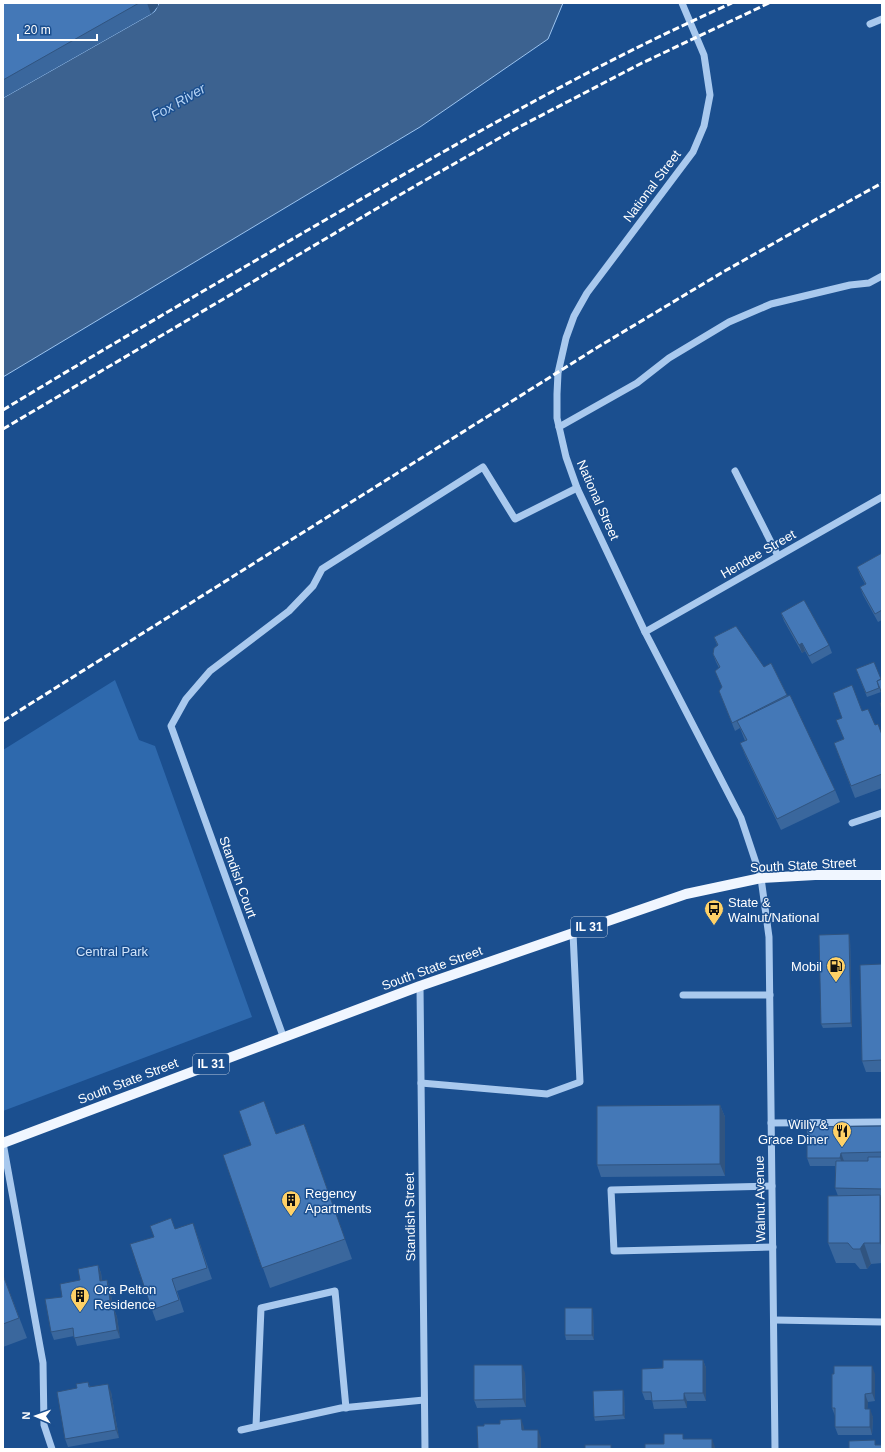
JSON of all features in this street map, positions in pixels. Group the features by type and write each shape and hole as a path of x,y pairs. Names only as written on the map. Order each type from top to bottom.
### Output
{"main road":[{"name":"South State Street","path":"3,1143 283,1036 420,986 686,894 761,878 815,875 882,875"}],"street":[{"name":"National Street","path":"682,3 704,55 710,95 704,126 693,152 587,292 574,316 566,338 558,373 557,418 566,457 577,488 645,632 741,818 761,878"},
{"path":"870,24 882,19"},
{"path":"559,427 636,383 669,358 729,322 771,304 850,285 870,283 882,276"},
{"name":"Standish Court","path":"283,1036 170,726 186,699 210,671 289,612 313,586 322,569 483,467 515,519 577,488"},
{"path":"735,471 778,556"},
{"name":"Hendee Street","path":"645,632 882,497"},
{"path":"852,823 882,813"},
{"name":"Walnut Avenue","path":"761,878 769,937 775,1449"},
{"path":"421,1083 547,1094 580,1082 573,933"},
{"name":"Standish Street","path":"420,986 425,1449"},
{"path":"683,995 770,995"},
{"path":"771,1123 882,1122"},
{"path":"3,1143 43,1363 44,1425 52,1449"},
{"path":"772,1186 611,1190 614,1251 773,1247"},
{"path":"256,1426 261,1308 335,1291 346,1408"},
{"path":"774,1320 882,1322"},
{"path":"241,1430 346,1408 424,1400"}],"green space":[{"name":"Central Park","path":"115,680 139,740 155,746 252,1017 3,1111 3,750"}],"water":[{"name":"Fox River","path":"159,3 563,3 548,39 420,127 3,377 3,98 151,14 155,11"}],"building":[{"path":"3,3 139,3 3,80"},
{"path":"882,553 882,610 875,614 860,587 866,584 857,567"},
{"path":"804,600 829,645 809,656 802,643 799,645 781,613"},
{"path":"736,626 764,667 771,663 787,695 732,723 719,691 722,687 715,671 720,667 713,654 714,648 718,645 714,637"},
{"path":"874,662 881,679 877,681 879,688 866,693 856,669"},
{"path":"882,679 882,694 877,681"},
{"path":"852,685 862,711 868,709 875,725 878,724 882,735 882,774 851,786 834,743 844,739 836,720 842,718 833,693"},
{"path":"790,695 835,790 777,819 740,743 747,740 737,721"},
{"name":"Mobil","path":"849,934 851,1023 821,1024 819,935"},
{"path":"882,964 882,1060 862,1061 860,965"},
{"name":"Regency Apartments","path":"264,1101 276,1134 304,1124 345,1239 262,1268 223,1155 251,1145 239,1111"},
{"path":"720,1105 720,1164 597,1165 597,1106"},
{"path":"882,1126 882,1152 841,1153 840,1158 807,1158 807,1127"},
{"path":"868,1157 882,1157 882,1189 835,1188 836,1161 868,1161"},
{"path":"880,1195 880,1243 864,1243 860,1249 853,1249 848,1243 828,1243 828,1196"},
{"path":"171,1218 175,1229 193,1223 207,1268 172,1279 179,1300 152,1310 130,1244 154,1237 150,1226"},
{"name":"Ora Pelton Residence","path":"98,1265 100,1281 107,1280 110,1300 107,1301 108,1310 114,1309 117,1330 74,1338 73,1328 51,1332 45,1299 62,1297 60,1284 80,1280 78,1269"},
{"path":"3,1275 19,1318 3,1324"},
{"path":"565,1308 592,1308 592,1335 565,1335"},
{"path":"663,1360 703,1360 703,1393 684,1393 684,1400 652,1401 651,1392 642,1392 642,1369 663,1368"},
{"path":"474,1365 522,1365 523,1399 474,1400"},
{"path":"834,1366 872,1366 872,1393 865,1394 865,1409 870,1409 870,1427 835,1427 835,1408 832,1408 832,1374 834,1374"},
{"path":"88,1382 89,1387 108,1384 116,1430 65,1439 57,1392 77,1388 76,1384"},
{"path":"623,1390 623,1415 594,1417 593,1391"},
{"path":"521,1419 522,1430 538,1430 538,1449 478,1449 477,1426 484,1426 484,1424 500,1424 500,1420"},
{"path":"664,1434 683,1434 683,1439 712,1439 712,1449 645,1449 645,1444 664,1444"},
{"path":"875,1440 875,1445 882,1445 882,1449 849,1449 849,1441"},
{"path":"585,1445 611,1445 611,1449 585,1449"}],"railway":[{"path":"3,410 208,288 480,131 630,51 732,3"},
{"path":"3,429 415,186 519,127 642,63 769,3"},
{"path":"3,721 598,347 723,272 882,183"}],"place":[{"name":"State & Walnut/National","path":"714,926"},
{"name":"Mobil","path":"836,983"},
{"name":"Willy & Grace Diner","path":"842,1148"},
{"name":"Regency Apartments","path":"291,1217"},
{"name":"Ora Pelton Residence","path":"80,1313"}]}
